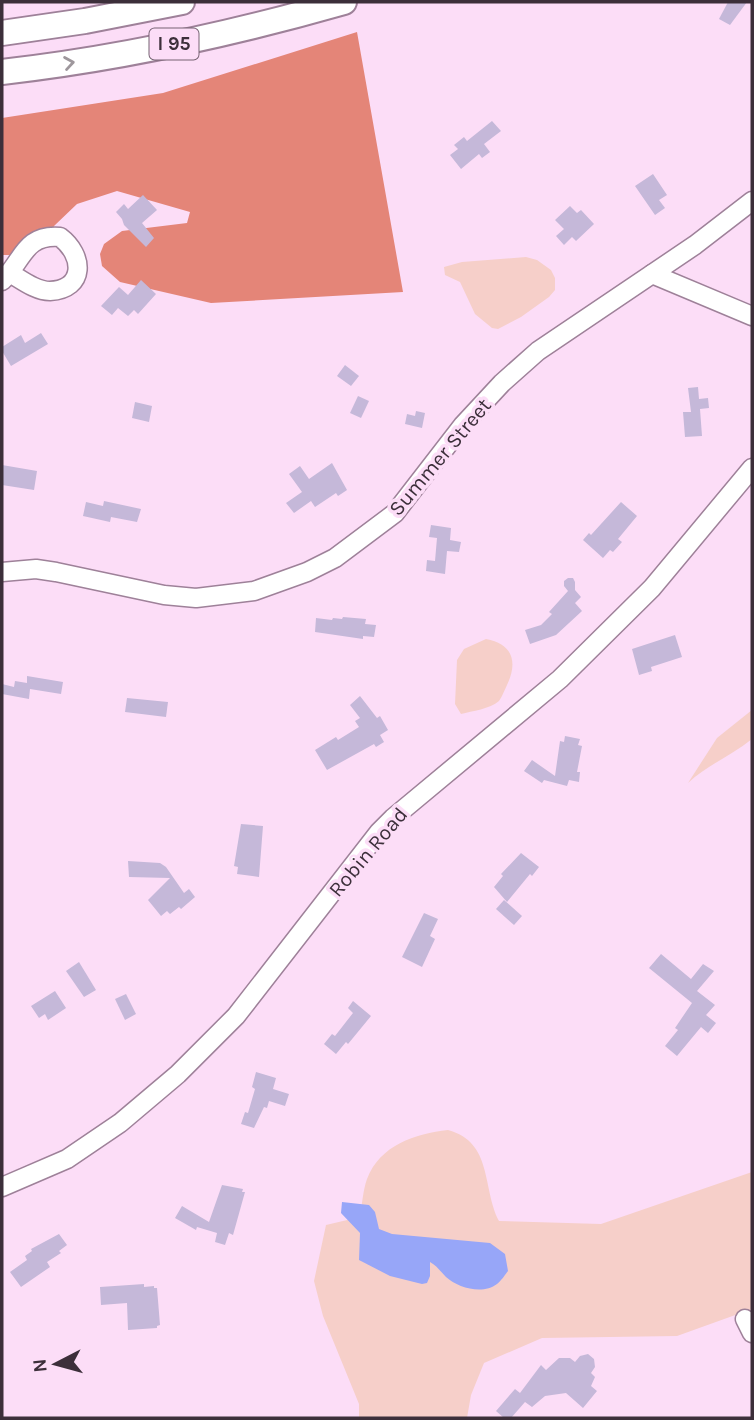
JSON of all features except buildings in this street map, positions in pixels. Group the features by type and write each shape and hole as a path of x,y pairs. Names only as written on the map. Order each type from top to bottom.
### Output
{"highway":[{"name":"I 95","path":"2,33 74,23 182,2"},
{"name":"I 95","path":"2,72 100,58 177,43 344,2"}],"street":[{"name":"Summer Street","path":"2,572 46,570 164,595 196,598 254,591 307,572 335,558 395,513 463,425 502,383 538,351 695,245 752,201"},
{"path":"652,275 752,316"},
{"name":"Robin Road","path":"2,1187 67,1159 120,1123 178,1073 236,1016 393,817 560,679 652,588 752,468"}],"shaded area":[{"path":"357,32 403,292 211,303 120,282 102,266 100,254 104,244 122,231 187,223 190,212 117,191 77,204 54,226 47,246 16,255 2,255 2,118 163,93"},
{"path":"526,257 537,260 551,270 555,278 555,290 521,317 498,329 492,328 475,314 460,282 445,275 444,267 462,262"},
{"path":"486,639 502,645 511,655 510,677 499,701 486,708 461,714 455,704 457,660 464,649"},
{"path":"752,710 752,739 688,783 717,738"},
{"path":"448,1130 462,1136 473,1145 479,1155 499,1221 601,1224 752,1172 752,1309 677,1336 542,1338 484,1363 471,1395 467,1418 359,1418 359,1404 323,1316 314,1281 326,1225 360,1217 367,1179 380,1158 390,1150 411,1138"}],"water":[{"path":"342,1202 369,1205 375,1212 379,1229 392,1234 490,1243 505,1254 508,1271 497,1284 478,1290 451,1281 430,1262 427,1283 390,1276 359,1260 360,1233 341,1213"}]}
